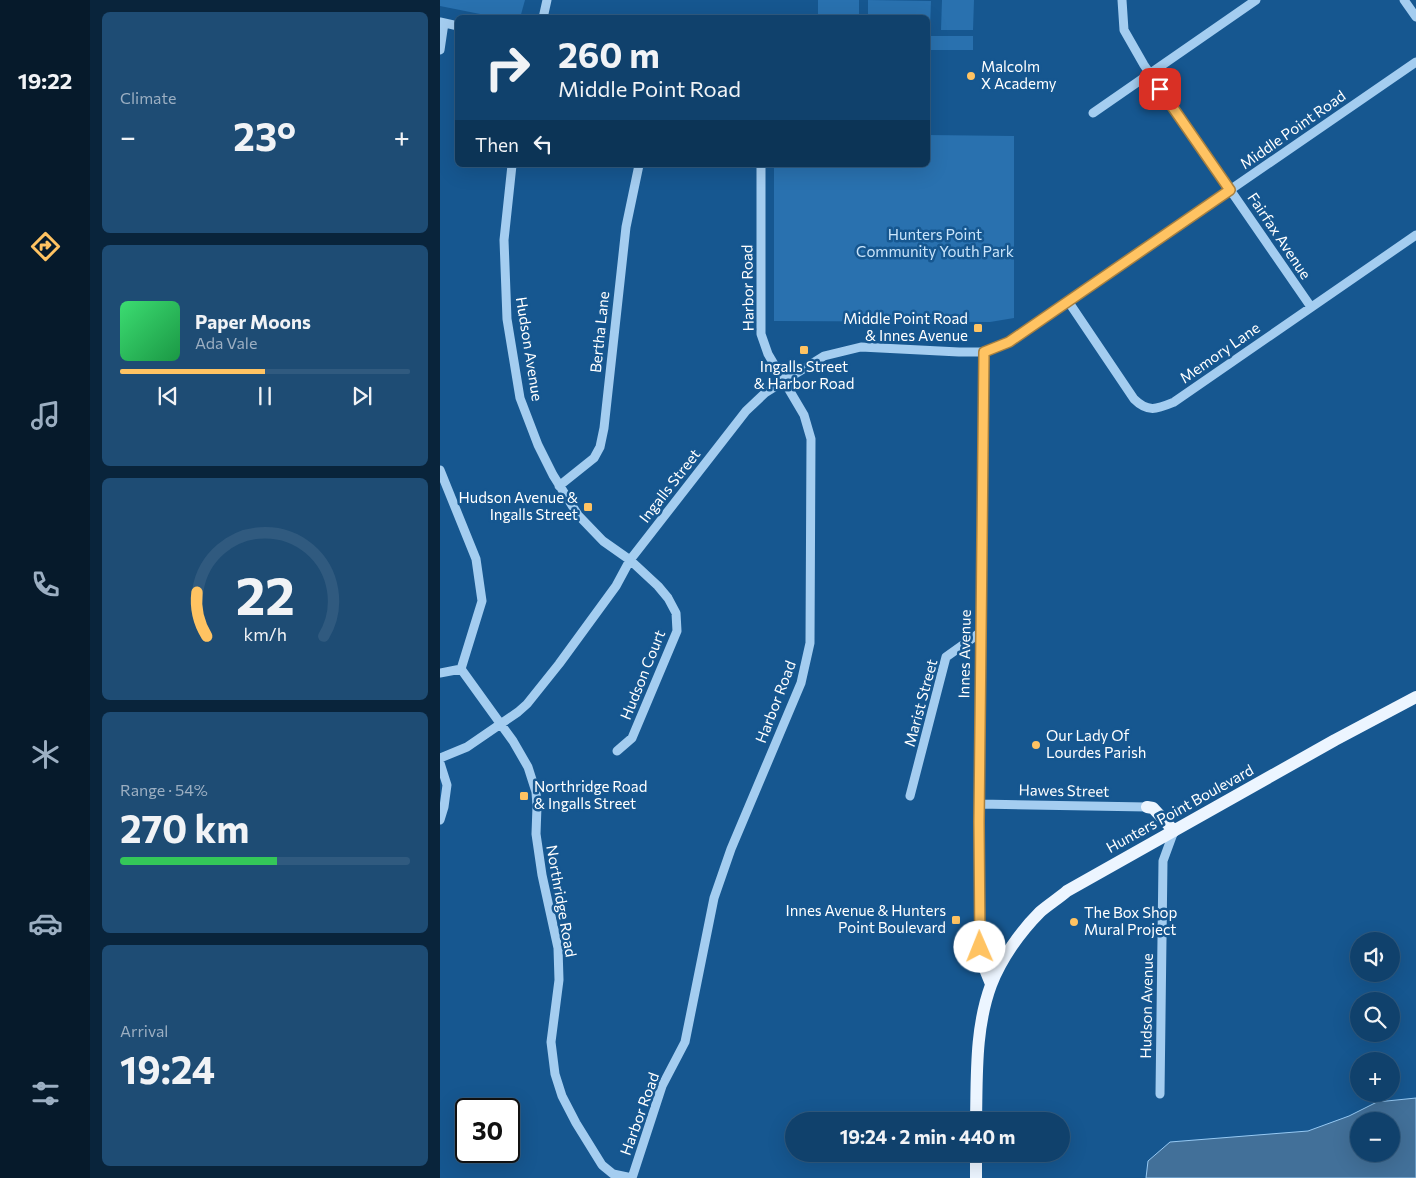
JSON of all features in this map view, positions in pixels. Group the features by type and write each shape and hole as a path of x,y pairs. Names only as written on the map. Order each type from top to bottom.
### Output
{"main road":[{"name":"Hunters Point Boulevard","path":"991,984 1004,959 1041,912 1068,891 1335,740 1416,697"},
{"path":"1147,807 1153,808 1174,831"},
{"path":"976,1112 977,1058 982,1015 991,984 980,957"},
{"path":"976,1162 976,1178"}],"street":[{"path":"544,15 548,0"},
{"name":"Fairfax Avenue","path":"1122,0 1124,30 1150,74 1311,308"},
{"path":"1093,113 1256,0"},
{"path":"1404,0 1416,17"},
{"path":"440,50 442,22 455,25"},
{"name":"Middle Point Road","path":"984,352 1009,342 1416,62"},
{"name":"Hudson Avenue","path":"512,167 504,240 507,319 520,398 538,446 559,486 578,514 603,541 630,560"},
{"name":"Bertha Lane","path":"559,486 594,458 600,447 604,428 626,227 639,167"},
{"name":"Harbor Road","path":"632,1178 662,1086 685,1042 714,898 731,849 800,683 810,643 811,439 804,415 768,354 761,334 761,167"},
{"name":"Memory Lane","path":"1068,301 1134,399 1142,407 1150,409 1174,402 1416,236"},
{"name":"Ingalls Street","path":"440,758 467,748 527,704 616,586 630,560 746,411 765,393 824,356 860,347 984,352"},
{"name":"Innes Avenue","path":"980,957 984,352"},
{"path":"440,673 461,669 482,601 476,559 441,474"},
{"name":"Hudson Court","path":"617,751 632,738 676,631 676,613 668,598 630,560"},
{"name":"Marist Street","path":"910,796 946,657 981,632"},
{"name":"Northridge Road","path":"461,669 513,741 528,767 536,792 536,834 542,875 558,948 560,980 551,1042 555,1074 563,1101 602,1165 613,1174 632,1178"},
{"path":"440,764 447,785 440,820"},
{"name":"Hawes Street","path":"980,804 1147,807"},
{"name":"Hudson Avenue","path":"1160,1094 1163,860 1174,831"}],"green space":[{"path":"440,0 525,0 521,15 485,15 440,6"},
{"path":"818,0 859,0 859,15 818,15"},
{"path":"868,0 931,1 930,29 930,15 868,15"},
{"path":"942,0 974,0 973,30 941,30"},
{"path":"930,36 973,36 973,50 930,50"},
{"name":"Hunters Point Community Youth Park","path":"930,135 1014,136 1014,318 990,322 774,321 774,167 930,167"}],"shaded area":[{"path":"1416,1098 1416,1178 1146,1178 1148,1161 1170,1142 1308,1131 1350,1116 1350,1162 1400,1162 1400,1112 1357,1112 1377,1102 1400,1102 1400,1100"}],"place":[{"name":"Malcolm X Academy","path":"971,76"},
{"name":"Middle Point Road & Innes Avenue","path":"978,328"},
{"name":"Ingalls Street & Harbor Road","path":"804,350"},
{"name":"Hudson Avenue & Ingalls Street","path":"588,507"},
{"name":"Our Lady Of Lourdes Parish","path":"1036,745"},
{"name":"Northridge Road & Ingalls Street","path":"524,796"},
{"name":"Innes Avenue & Hunters Point Boulevard","path":"956,920"},
{"name":"The Box Shop Mural Project","path":"1074,922"}],"route":[{"path":"980,947 979,822 984,352 1009,342 1230,190 1160,89"}]}
